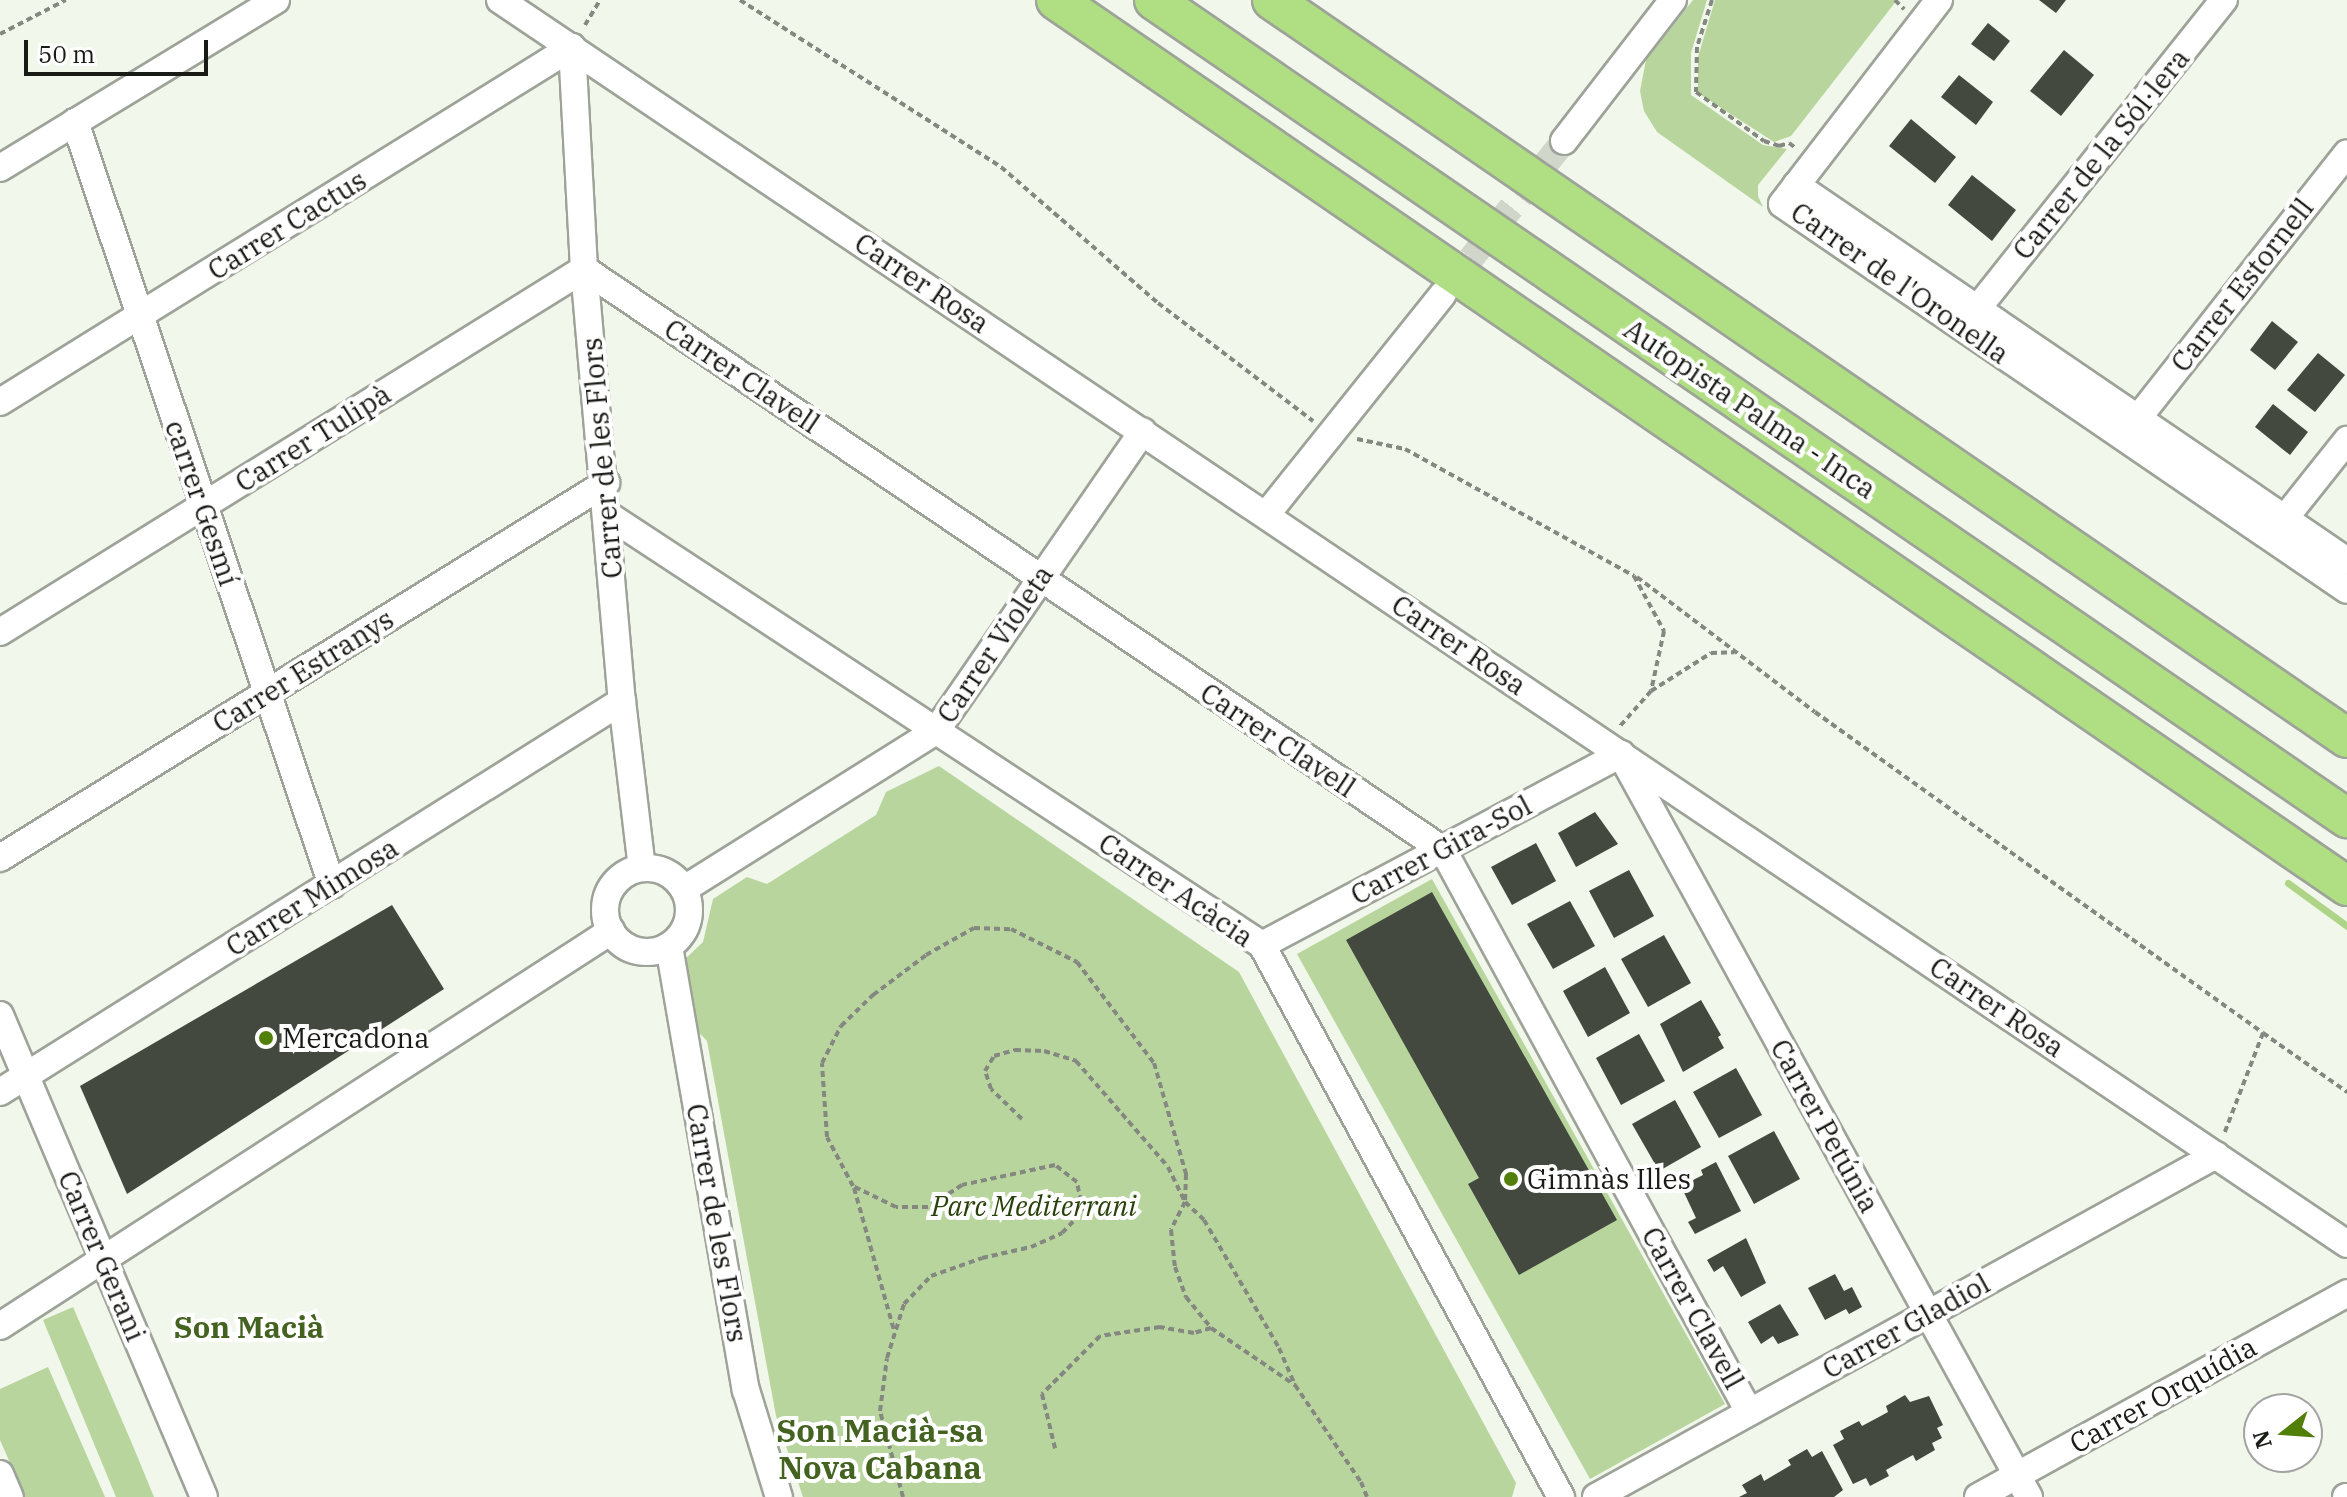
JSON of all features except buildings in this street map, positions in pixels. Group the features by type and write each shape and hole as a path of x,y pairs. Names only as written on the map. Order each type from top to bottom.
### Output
{"highway":[{"path":"1056,0 2347,886"},
{"name":"Autopista Palma - Inca","path":"1154,0 2343,817"},
{"path":"1272,0 2347,738"}],"street":[{"path":"0,168 276,0"},
{"name":"Carrer Rosa","path":"500,0 2347,1244"},
{"path":"1564,141 1673,0"},
{"path":"1796,185 1939,0"},
{"name":"Carrer de la Sól·lera","path":"1977,309 2224,0"},
{"name":"Carrer de les Flors","path":"572,47 584,269 606,483 622,701 642,868"},
{"name":"Carrer Cactus","path":"0,402 572,47"},
{"name":"carrer Gesmí","path":"75,122 202,507 332,885"},
{"name":"Carrer Estornell","path":"2138,418 2347,153"},
{"name":"Carrer de l'Oronella","path":"2347,561 1796,185 1782,204 2347,590"},
{"name":"Carrer Tulipà","path":"0,632 584,269"},
{"name":"Carrer Clavell","path":"584,269 1443,850 1749,1412"},
{"path":"1266,515 1443,294"},
{"name":"Carrer Violeta","path":"684,889 936,731 1143,431"},
{"path":"2285,518 2347,440"},
{"name":"Carrer Estranys","path":"0,858 606,483"},
{"name":"Carrer Acàcia","path":"608,515 1262,945 1561,1497"},
{"name":"Carrer Mimosa","path":"0,1092 622,701"},
{"name":"Carrer Gira-Sol","path":"1262,945 1443,850 1613,748"},
{"name":"Carrer Petúnia","path":"1613,748 2023,1486"},
{"path":"642,868 662,870 684,889 690,909 687,924 669,946 647,952 633,950 611,931 605,908 608,893 616,881 642,868"},
{"path":"0,1326 611,931"},
{"name":"Carrer de les Flors","path":"669,946 746,1390 779,1497"},
{"name":"Carrer Gerani","path":"0,1015 204,1497"},
{"name":"Carrer Gladiol","path":"1596,1497 2216,1155"},
{"name":"Carrer Orquídia","path":"1978,1497 2023,1486 2347,1293"},
{"path":"0,1474 10,1497"}],"path":[{"path":"0,34 66,0"},
{"path":"572,47 600,0"},
{"path":"740,0 1001,167 1158,303 1329,434 1405,449 1634,576 2347,1092"},
{"path":"1712,0 1697,47 1696,92 1764,141 1779,146 1789,143 1814,161"},
{"path":"1613,748 1651,691 1664,631 1634,576"},
{"path":"1651,691 1711,653 1737,652"},
{"path":"895,1332 853,1186 827,1137 822,1063 841,1026 873,995 950,941 974,928 1011,929 1077,962 1154,1063 1186,1174 1185,1202 1171,1230 1175,1267 1186,1297 1211,1328 1295,1385"},
{"path":"2216,1155 2263,1033"},
{"path":"1022,1119 991,1089 985,1071 994,1056 1015,1050 1044,1051 1076,1061 1168,1167 1185,1202 1204,1220 1279,1348 1295,1385 1361,1482 1367,1497"},
{"path":"853,1186 896,1207 928,1207 962,1185 1055,1165 1077,1182 1083,1211 1062,1233 1031,1247 982,1258 931,1276 904,1304 895,1332 880,1411 903,1497"},
{"path":"1055,1448 1042,1394 1100,1336 1160,1327 1194,1333 1211,1328"}],"green space":[{"path":"1693,0 1707,0 1691,53 1691,95 1763,145 1787,149 1758,185 1758,196 1763,207 1657,132 1644,111 1640,91 1646,60"},
{"path":"1715,0 1897,0 1791,136 1774,142 1698,93 1698,57"},
{"name":"Parc Mediterrani","path":"939,766 1239,972 1516,1483 1512,1497 803,1497 776,1416 707,1041 690,1023 683,961 703,942 713,899 747,877 767,884 876,815 886,792"},
{"name":"Gimnàs Illes","path":"1432,879 1725,1404 1590,1479 1297,954"},
{"path":"73,1307 154,1497 116,1497 43,1320"},
{"path":"48,1367 105,1497 25,1497 0,1440 0,1389"}],"waterway":[{"path":"2288,883 2347,926"}],"tunnel":[{"path":"1447,289 1564,141"}],"place":[{"name":"Mercadona","path":"266,1038"},
{"name":"Gimnàs Illes","path":"1511,1179"}],"district":[{"name":"Son Macià","path":"249,1327"},
{"name":"Son Macià-sa Nova Cabana","path":"880,1450"}]}
